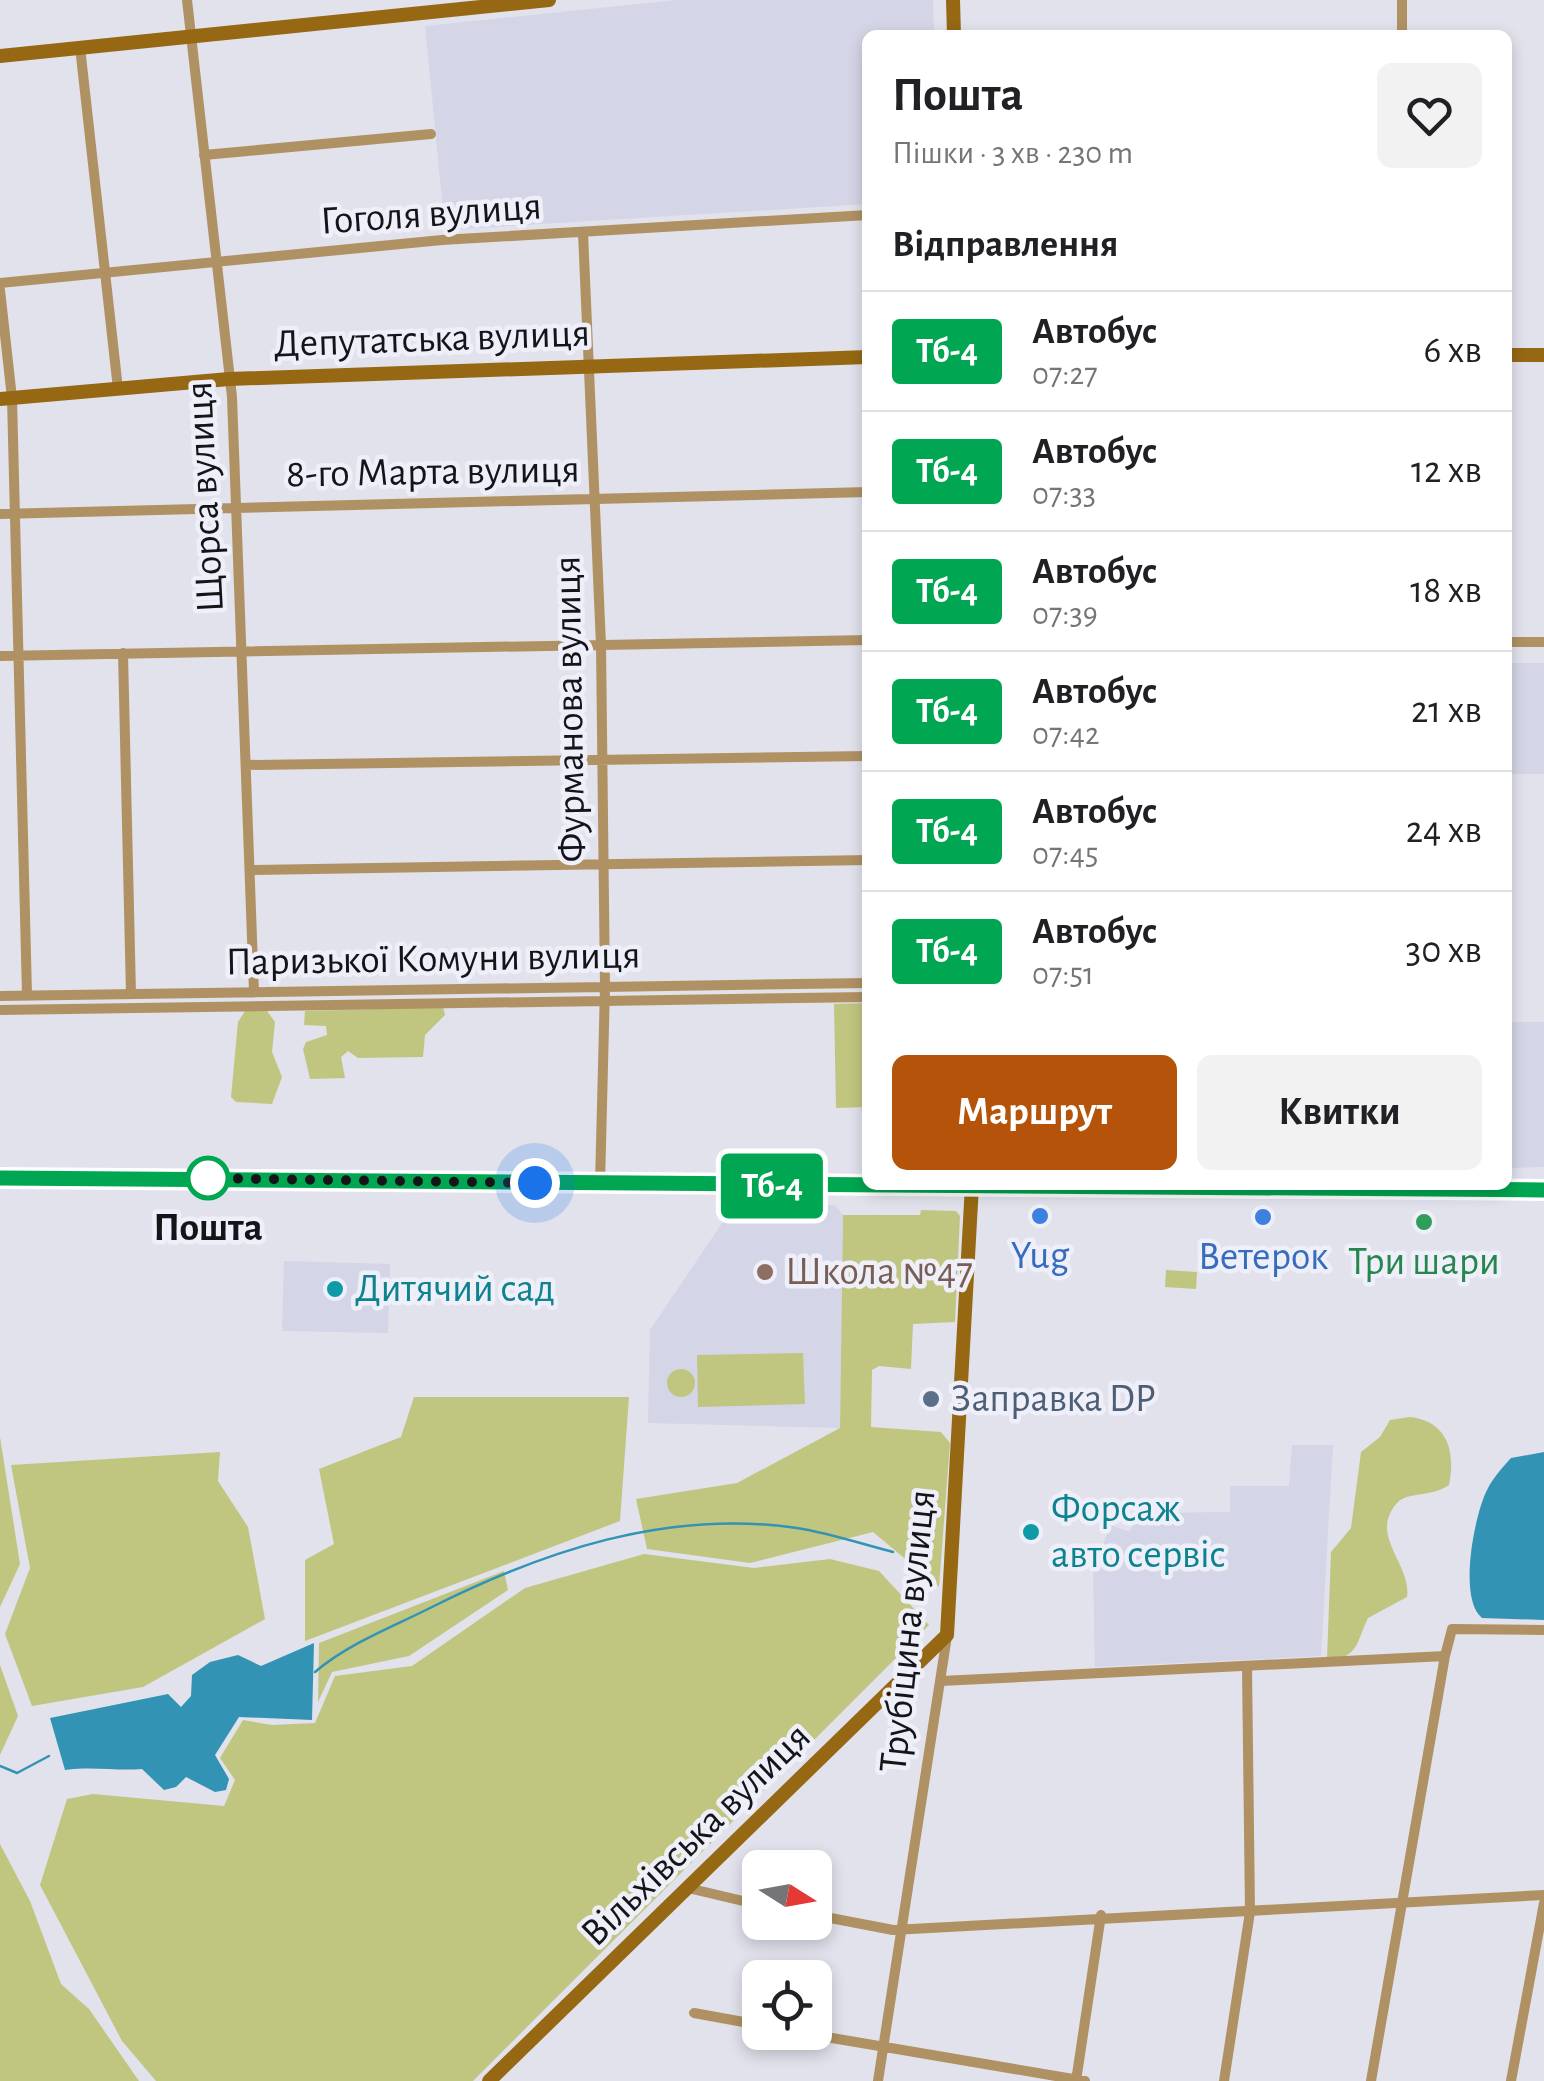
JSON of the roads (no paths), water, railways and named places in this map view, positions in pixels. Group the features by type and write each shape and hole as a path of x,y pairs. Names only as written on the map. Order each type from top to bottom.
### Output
{"street":[{"name":"Щорса вулиця","path":"187,0 230,379 244,648 254,992"},
{"path":"0,56 549,0"},
{"path":"953,0 954,30"},
{"path":"1402,0 1402,30"},
{"path":"80,47 118,389"},
{"path":"204,155 431,134"},
{"name":"Гоголя вулиця","path":"0,287 106,272 442,240 862,214"},
{"name":"Фурманова вулиця","path":"583,233 597,499 600,645 605,987 600,1184"},
{"path":"0,287 16,513 28,995"},
{"path":"1512,355 1544,356"},
{"name":"Депутатська вулиця","path":"6,398 230,379 862,357"},
{"name":"8-го Марта вулиця","path":"0,514 862,492"},
{"path":"0,656 244,648 862,640"},
{"path":"1512,642 1544,642"},
{"path":"123,653 132,994"},
{"path":"247,766 862,756"},
{"path":"250,870 862,860"},
{"name":"Паризької Комуни вулиця","path":"0,996 862,983"},
{"name":"Паризької Комуни вулиця","path":"0,1010 862,997"},
{"path":"0,1178 862,1186"},
{"name":"Трубіцина вулиця","path":"878,2081 905,1929 948,1636 972,1190"},
{"path":"1512,1190 1544,1190"},
{"path":"1371,2081 1444,1656 1452,1629 1544,1630"},
{"name":"Вільхівська вулиця","path":"489,2081 948,1636"},
{"path":"941,1682 1444,1656"},
{"path":"1224,2081 1250,1912 1247,1666"},
{"path":"688,1888 742,1901"},
{"path":"832,1918 905,1929 1544,1894"},
{"path":"1511,2081 1544,1904"},
{"path":"832,2039 1079,2080 1101,1916"},
{"path":"694,2013 742,2022"}],"water":[{"path":"1544,1452 1544,1620 1482,1618 1471,1594 1470,1576 1473,1537 1482,1502 1492,1481 1511,1458"},
{"path":"314,1643 312,1720 239,1717 215,1755 229,1779 226,1790 215,1792 186,1777 176,1787 164,1790 142,1769 65,1770 50,1718 168,1694 181,1707 191,1696 192,1675 210,1662 238,1655 261,1666"}],"waterway":[{"path":"315,1672 355,1645 516,1569 561,1553 653,1530 701,1524 797,1528 893,1552"},
{"path":"0,1766 17,1773 49,1756"}],"place":[{"name":"Пошта","path":"208,1178"},
{"name":"Yug","path":"1040,1216"},
{"name":"Ветерок","path":"1263,1217"},
{"name":"Три шари","path":"1424,1222"},
{"name":"Школа №47","path":"765,1272"},
{"name":"Дитячий сад","path":"335,1289"},
{"name":"Заправка DP","path":"931,1399"},
{"name":"Форсаж авто сервіс","path":"1031,1532"}]}
